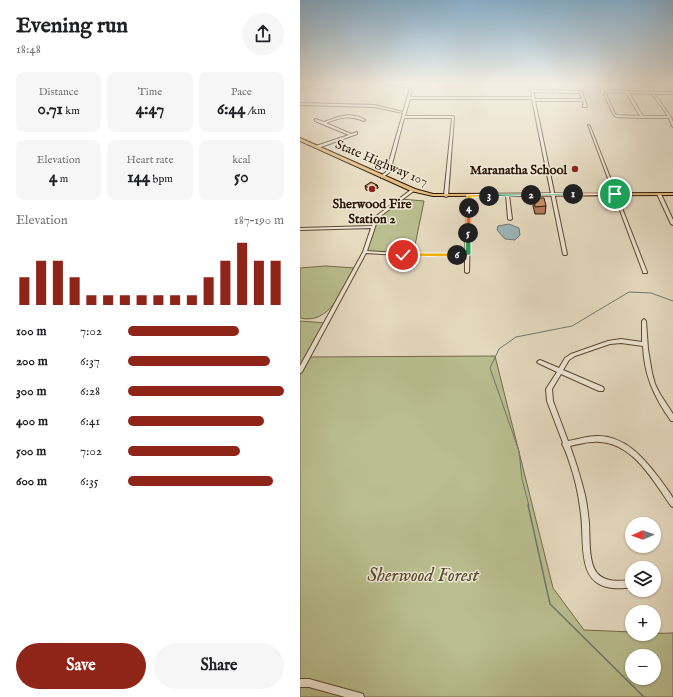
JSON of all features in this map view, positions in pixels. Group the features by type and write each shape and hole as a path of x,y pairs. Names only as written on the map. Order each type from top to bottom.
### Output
{"main road":[{"name":"State Highway 107","path":"300,139 413,190 446,196 673,194"}],"street":[{"path":"382,177 388,172 405,116"},
{"path":"430,116 454,117 446,196"},
{"path":"536,116 565,254"},
{"path":"618,116 622,117 670,117 673,126"},
{"path":"324,123 338,117 360,118 364,120"},
{"path":"316,120 352,134"},
{"path":"589,126 645,272"},
{"path":"318,147 356,133"},
{"path":"300,371 365,252 378,216 413,190"},
{"path":"658,194 673,224"},
{"path":"507,195 510,218"},
{"path":"467,272 469,196"},
{"path":"300,229 373,227"},
{"path":"365,252 413,255 468,255"},
{"path":"644,321 646,366 656,393 673,419"},
{"path":"625,584 608,584 599,579 591,571 584,509 580,490 549,394 549,389 567,359 574,355 610,342 621,341 645,344"},
{"path":"540,362 601,389"},
{"path":"565,444 601,439 614,442 629,450 642,462 673,504"},
{"path":"300,683 308,683 360,697"}],"green space":[{"path":"401,199 424,201 413,255 365,252 376,218"},
{"path":"326,266 355,268 340,295 327,311 310,319 300,318 300,268"},
{"name":"Sherwood Forest","path":"300,321 326,323 308,357 495,356 553,588 584,630 625,632 625,641 661,641 661,633 673,633 673,697 300,697"}],"water":[{"path":"509,224 519,228 520,235 515,240 505,239 497,230 498,226"}],"building":[{"path":"371,182 377,185 369,188 365,186"},
{"path":"534,198 544,198 546,206 535,207"}],"waterway":[{"path":"529,506 522,479 519,451 490,368 499,349 516,337 572,326 629,292 651,293 673,301"},
{"path":"528,505 550,604 644,697"}],"place":[{"name":"Maranatha School","path":"575,169"},
{"name":"Sherwood Fire Station 2","path":"372,189"}],"route":[{"path":"403,255 468,255 469,196 615,194"}]}
